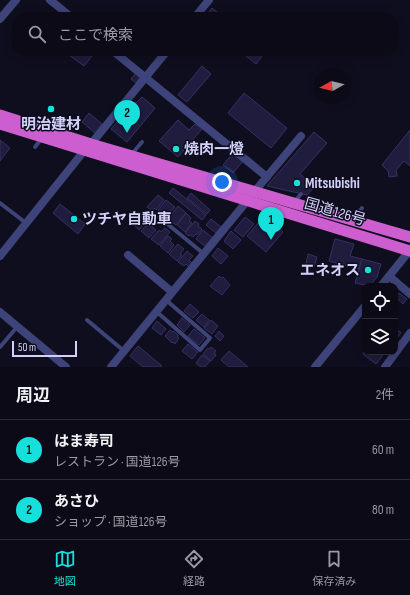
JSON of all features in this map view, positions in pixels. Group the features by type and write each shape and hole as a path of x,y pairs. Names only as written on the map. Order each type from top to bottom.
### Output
{"highway":[{"name":"国道126号","path":"0,115 88,147 247,201 410,251"},
{"name":"国道126号","path":"0,124 42,138 130,155 256,191 297,198 353,220 410,237"}],"street":[{"path":"0,19 16,0"},
{"path":"50,0 65,12"},
{"path":"199,12 209,0"},
{"path":"119,56 267,177"},
{"path":"0,256 163,56"},
{"path":"256,191 301,136"},
{"path":"111,367 247,201"},
{"path":"383,283 410,251"},
{"path":"128,255 172,292"},
{"path":"389,276 410,294"},
{"path":"315,367 362,310"},
{"path":"0,312 66,367"},
{"path":"385,367 410,333"}],"lane":[{"path":"35,147 42,138"},
{"path":"130,155 142,142"},
{"path":"311,183 314,179"},
{"path":"0,203 26,224"},
{"path":"353,220 362,208"},
{"path":"159,217 204,254"},
{"path":"156,312 200,350 210,338 166,300"},
{"path":"88,320 124,351"},
{"path":"0,347 17,327"}],"building":[{"path":"212,8 217,12 209,12"},
{"path":"70,56 92,56 84,66"},
{"path":"246,56 262,56 256,64"},
{"path":"202,66 211,74 187,102 178,95"},
{"path":"136,73 140,77 136,83 131,79"},
{"path":"244,93 287,128 271,148 228,113"},
{"path":"142,97 155,108 127,142 111,129 134,102 136,103"},
{"path":"89,113 102,124 95,133 82,122"},
{"path":"178,120 189,130 195,124 202,129 178,157 159,141"},
{"path":"410,130 410,166 404,161 396,170 397,176 389,177 388,171 382,165"},
{"path":"314,132 327,143 300,174 315,186 307,195 267,186"},
{"path":"0,140 10,148 0,161"},
{"path":"234,152 244,160 233,173 223,165"},
{"path":"173,188 206,215 202,220 169,193"},
{"path":"191,193 210,210 207,214 187,198"},
{"path":"158,195 164,200 156,210 154,208 152,211 147,207"},
{"path":"166,200 175,207 170,213 168,211 165,216 158,210"},
{"path":"60,204 85,224 78,234 53,213"},
{"path":"178,206 186,213 176,225 168,219"},
{"path":"144,211 149,215 139,230 133,224"},
{"path":"186,213 191,218 189,221 192,223 185,232 177,225"},
{"path":"264,216 283,232 266,252 247,236"},
{"path":"245,217 254,224 243,237 234,230"},
{"path":"211,219 221,227 216,233 206,225"},
{"path":"150,221 154,224 152,227 156,230 149,238 141,231"},
{"path":"195,221 202,229 197,235 196,234 193,237 190,235 189,236 185,233"},
{"path":"165,228 170,232 159,245 151,239 159,230 161,232"},
{"path":"203,230 213,238 206,247 196,239"},
{"path":"231,231 241,240 233,249 224,241"},
{"path":"168,236 172,239 170,241 174,245 168,253 160,246"},
{"path":"335,239 354,244 350,256 362,259 359,269 329,261"},
{"path":"178,244 184,249 180,254 182,255 177,261 169,254"},
{"path":"218,248 228,256 221,264 212,256"},
{"path":"187,251 193,256 189,260 192,263 189,267 186,264 184,266 178,262"},
{"path":"308,254 317,257 314,267 306,264"},
{"path":"362,259 381,264 377,277 372,283 362,283 362,284 355,283"},
{"path":"219,276 221,278 223,277 230,285 222,295 210,286"},
{"path":"399,293 407,299 403,304 398,300"},
{"path":"190,304 199,312 193,318 184,311"},
{"path":"202,314 209,320 204,327 196,320"},
{"path":"182,318 190,325 184,332 177,325"},
{"path":"211,320 218,326 212,334 204,328"},
{"path":"157,321 166,329 161,335 152,328"},
{"path":"194,329 205,338 199,345 188,336"},
{"path":"170,330 178,335 177,337 179,338 175,344 165,336"},
{"path":"219,331 224,336 220,341 215,336"},
{"path":"188,344 198,352 192,359 182,351"},
{"path":"138,346 162,366 143,367 130,356"},
{"path":"211,347 216,351 214,354 216,355 211,361 203,354 208,348 209,349"},
{"path":"229,351 248,367 229,367 221,360"},
{"path":"202,355 210,361 205,367 201,367 196,363"},
{"path":"364,355 383,355 376,364"}],"place":[{"name":"明治建材","path":"51,109"},
{"name":"あさひ","path":"127,133"},
{"name":"焼肉一燈","path":"176,149"},
{"name":"Mitsubishi","path":"297,183"},
{"name":"ツチヤ自動車","path":"74,219"},
{"name":"はま寿司","path":"271,240"},
{"name":"エネオス","path":"368,270"}]}
